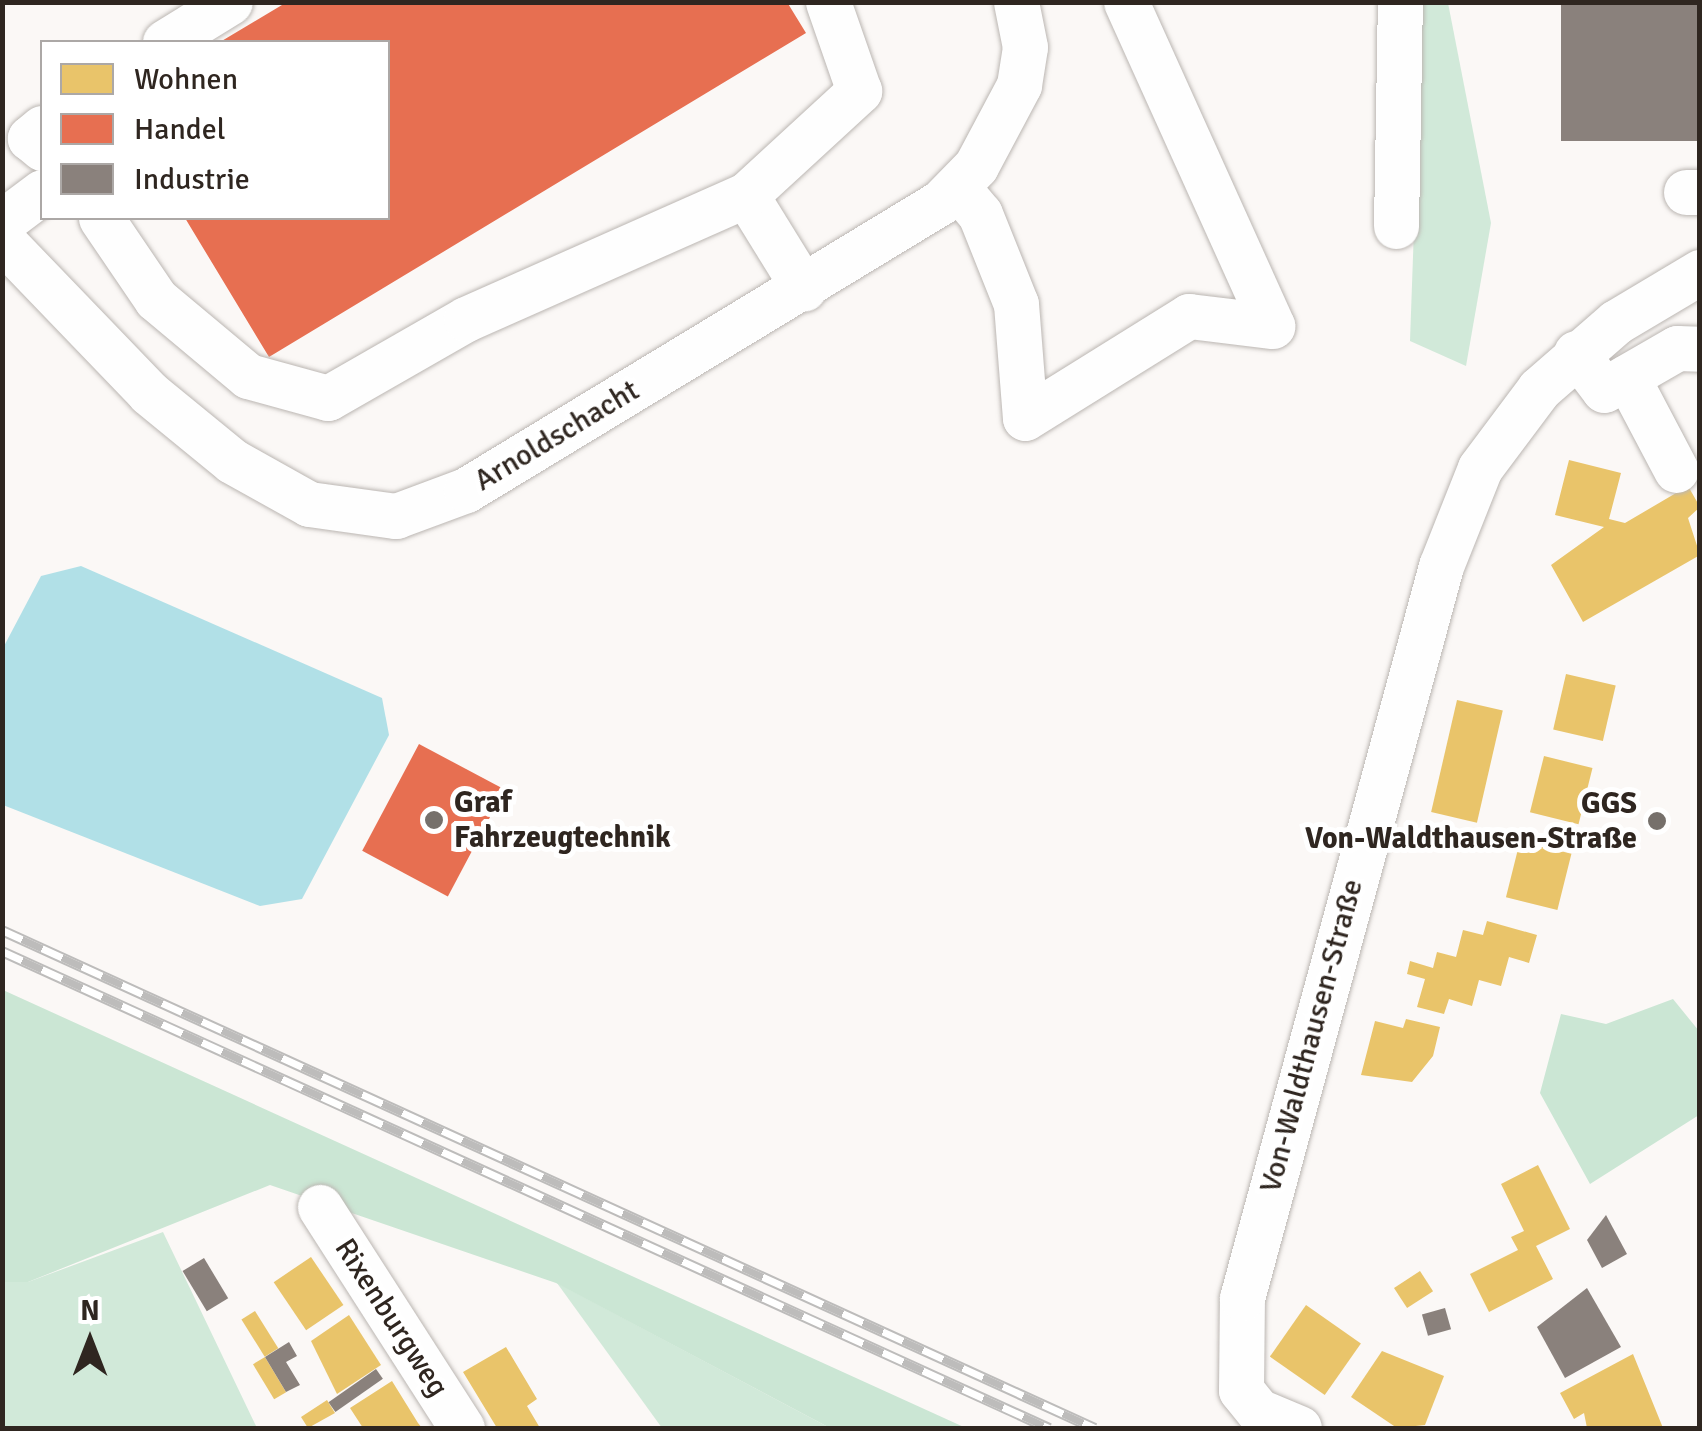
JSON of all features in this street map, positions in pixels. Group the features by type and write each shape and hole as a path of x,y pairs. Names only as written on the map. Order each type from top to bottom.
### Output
{"street":[{"path":"168,40 230,2"},
{"path":"103,220 156,299 248,376 328,398 466,319 746,195 859,90 828,2"},
{"name":"Arnoldschacht","path":"9,262 149,393 232,461 309,504 354,515 396,516 466,490 804,288 958,188 1019,85 1026,47 1016,2"},
{"path":"958,188 980,214 1016,304 1026,418 1188,316 1272,326 1126,2"},
{"path":"1396,226 1400,2"},
{"path":"40,130 30,138 40,146"},
{"path":"2,222 40,194"},
{"path":"746,195 804,288"},
{"name":"Von-Waldthausen-Straße","path":"1269,1423 1241,1390 1242,1298 1440,566 1480,468 1576,353 1700,272"},
{"path":"1576,353 1604,390 1677,348 1700,350"},
{"path":"1626,377 1676,470"},
{"name":"Rixenburgweg","path":"320,1207 462,1428"}],"green space":[{"path":"1422,3 1448,3 1491,223 1466,366 1410,341"},
{"path":"3,990 966,1428 830,1428 556,1283 270,1185 28,1282 3,1282"},
{"path":"1673,999 1699,1031 1699,1115 1590,1184 1540,1093 1561,1014 1606,1024"},
{"path":"163,1232 257,1428 3,1428 3,1282 28,1282"},
{"path":"557,1283 830,1428 662,1428"}],"water":[{"path":"81,566 382,698 389,735 302,899 260,906 3,805 3,648 41,576"}],"building: Wohnen":[{"path":"1569,460 1621,473 1609,519 1625,523 1688,486 1700,507 1688,518 1700,555 1583,622 1551,565 1604,527 1555,515"},
{"path":"1566,674 1616,685 1603,741 1553,730"},
{"path":"1457,700 1503,711 1477,823 1431,812"},
{"path":"1544,756 1593,768 1578,824 1530,812"},
{"path":"1520,841 1571,854 1557,910 1506,897"},
{"path":"1487,921 1537,935 1529,963 1509,957 1501,986 1479,980 1472,1006 1449,999 1444,1014 1417,1007 1425,979 1407,974 1410,961 1433,968 1437,952 1456,957 1463,930 1483,935"},
{"path":"1406,1019 1440,1027 1433,1056 1412,1082 1361,1075 1375,1021 1403,1028"},
{"path":"1538,1165 1570,1229 1536,1246 1553,1279 1489,1312 1470,1274 1518,1250 1511,1237 1524,1231 1501,1184"},
{"path":"311,1257 343,1305 306,1330 274,1282"},
{"path":"1420,1271 1433,1291 1407,1308 1394,1288"},
{"path":"1306,1305 1361,1343 1325,1395 1270,1357"},
{"path":"255,1311 278,1348 265,1357 241,1319"},
{"path":"349,1315 381,1365 337,1394 311,1341"},
{"path":"506,1347 537,1399 527,1406 540,1428 497,1428 463,1372"},
{"path":"1382,1351 1444,1376 1425,1425 1397,1428 1351,1397"},
{"path":"1633,1354 1663,1428 1587,1428 1584,1413 1574,1419 1560,1393"},
{"path":"265,1357 286,1392 274,1399 253,1364"},
{"path":"392,1381 422,1428 363,1428 350,1408"},
{"path":"327,1400 335,1413 308,1428 301,1417"}],"building: Handel":[{"path":"287,2 787,2 806,33 269,357 186,220 390,220 390,40 223,40"},
{"name":"Graf Fahrzeugtechnik","path":"419,744 505,790 448,896 362,851"}],"building: Industrie":[{"path":"1561,5 1700,5 1700,141 1561,141"},
{"path":"1606,1215 1627,1254 1602,1268 1587,1240"},
{"path":"204,1258 228,1298 207,1311 183,1271"},
{"path":"1587,1288 1621,1347 1565,1378 1537,1327"},
{"path":"1445,1308 1451,1329 1428,1336 1422,1315"},
{"path":"289,1342 297,1356 286,1362 300,1385 286,1392 265,1357"},
{"path":"376,1369 383,1379 335,1412 328,1402"}],"railway":[{"path":"2,930 1095,1428"},
{"path":"2,951 1049,1428"}],"place":[{"name":"Graf Fahrzeugtechnik","path":"434,820"},
{"name":"GGS Von-Waldthausen-Straße","path":"1657,821"}]}
